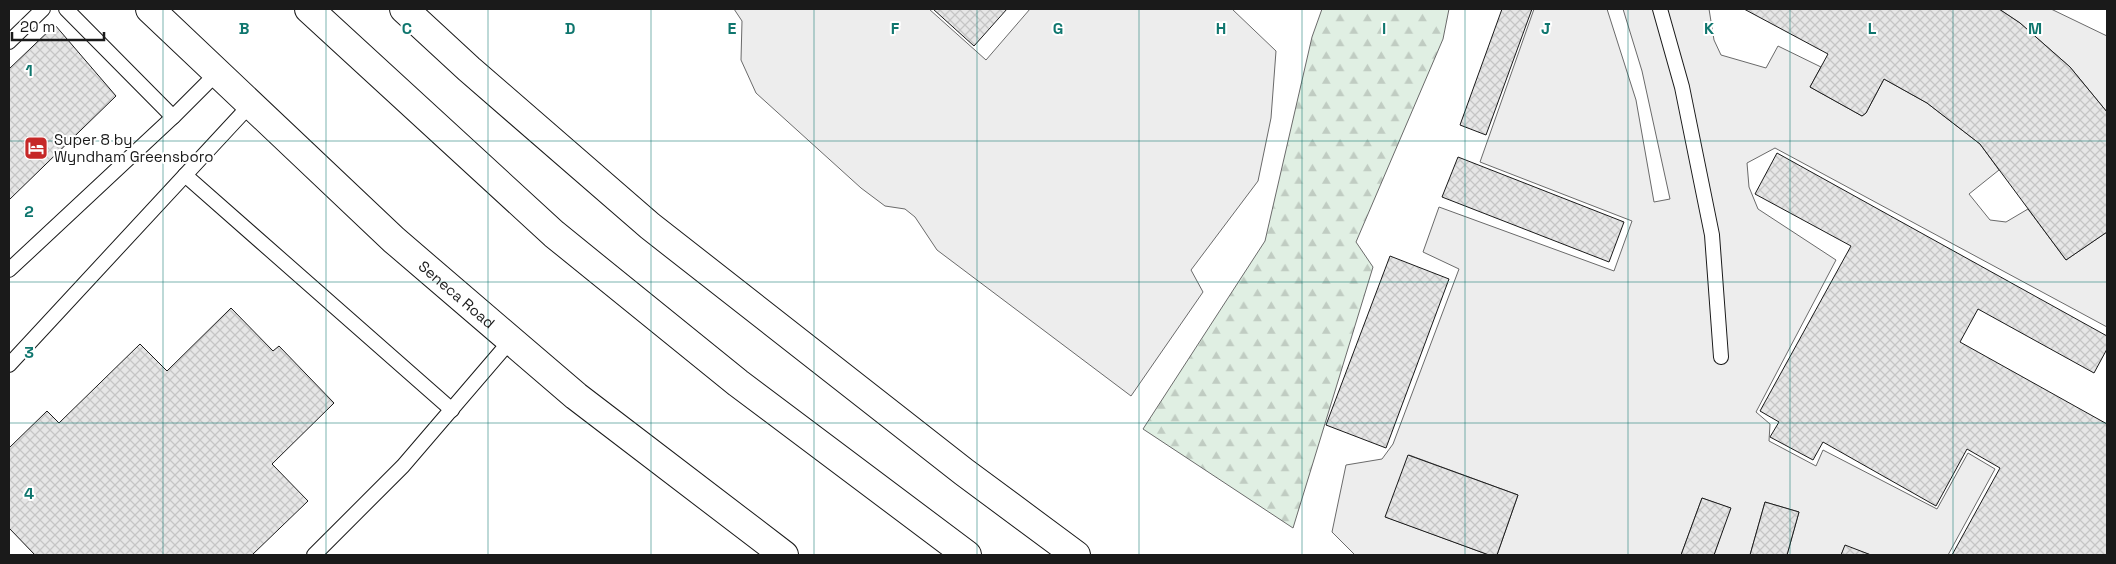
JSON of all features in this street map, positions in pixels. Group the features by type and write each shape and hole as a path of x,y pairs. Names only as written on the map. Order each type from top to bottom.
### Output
{"main road":[{"name":"Seneca Road","path":"150,9 394,240 576,396 784,555"},
{"path":"309,9 554,234 738,383 967,555"},
{"path":"404,9 469,69 650,226 964,472 1076,555"}],"lane":[{"path":"9,42 43,9"},
{"path":"66,9 173,117"},
{"path":"1660,9 1686,105 1712,235 1721,357"},
{"path":"9,270 218,73"},
{"path":"9,365 251,104"},
{"path":"185,175 452,410"},
{"path":"314,555 403,466 511,340"}],"green space":[{"path":"1322,9 1449,9 1443,39 1356,242 1373,267 1293,528 1143,429 1265,241 1312,37"}],"shaded area":[{"path":"734,9 929,9 986,60 1030,9 1232,9 1276,51 1271,118 1258,181 1191,270 1203,292 1131,396 937,250 915,217 905,209 885,206 861,188 756,93 741,60 742,21"},
{"path":"1534,9 1607,9 1636,100 1654,202 1670,199 1642,71 1623,9 1709,9 1714,40 1721,55 1766,68 1778,46 1821,67 1810,87 1862,116 1866,113 1884,79 1927,103 1980,144 1999,170 1969,194 1990,220 2006,222 2028,209 2066,260 2107,232 2107,327 1775,148 1747,163 1749,187 1758,209 1836,260 1756,412 1770,424 1769,441 1816,466 1823,450 1937,509 1968,453 1995,469 1948,555 1871,555 1845,546 1841,555 1787,555 1799,512 1765,502 1750,555 1714,555 1730,508 1702,498 1681,555 1497,555 1518,495 1409,455 1386,517 1489,555 1355,555 1332,532 1346,465 1382,459 1393,444 1459,269 1423,252 1439,207 1614,271 1632,221 1480,162"},
{"path":"1999,9 2051,9 2107,36 2107,112 2070,67 2020,23"}],"building":[{"path":"933,9 1007,9 974,46"},
{"path":"1502,9 1532,9 1486,135 1460,125"},
{"path":"1744,9 1999,9 2020,23 2070,67 2107,112 2107,232 2066,260 1980,144 1927,103 1884,79 1866,113 1862,116 1810,87 1828,54"},
{"name":"Super 8 by Wyndham Greensboro","path":"55,25 116,96 9,200 9,69"},
{"path":"1777,153 2107,336 2107,349 2094,373 1978,309 1960,342 2107,424 2107,555 1952,555 2000,468 1967,449 1936,506 1823,442 1813,460 1770,437 1779,422 1760,411 1851,246 1755,194"},
{"path":"1458,157 1624,222 1609,262 1442,197"},
{"path":"1390,256 1449,279 1386,448 1326,425"},
{"path":"231,308 273,351 279,346 334,403 272,464 308,501 252,555 35,555 9,528 9,448 47,411 59,423 140,344 167,371"},
{"path":"1408,455 1518,495 1497,555 1489,555 1385,517"},
{"path":"1702,498 1731,508 1714,555 1681,555"},
{"path":"1765,502 1799,512 1787,555 1750,555"},
{"path":"1845,545 1871,555 1841,555"}],"place":[{"name":"Super 8 by Wyndham Greensboro","path":"36,148"}]}
